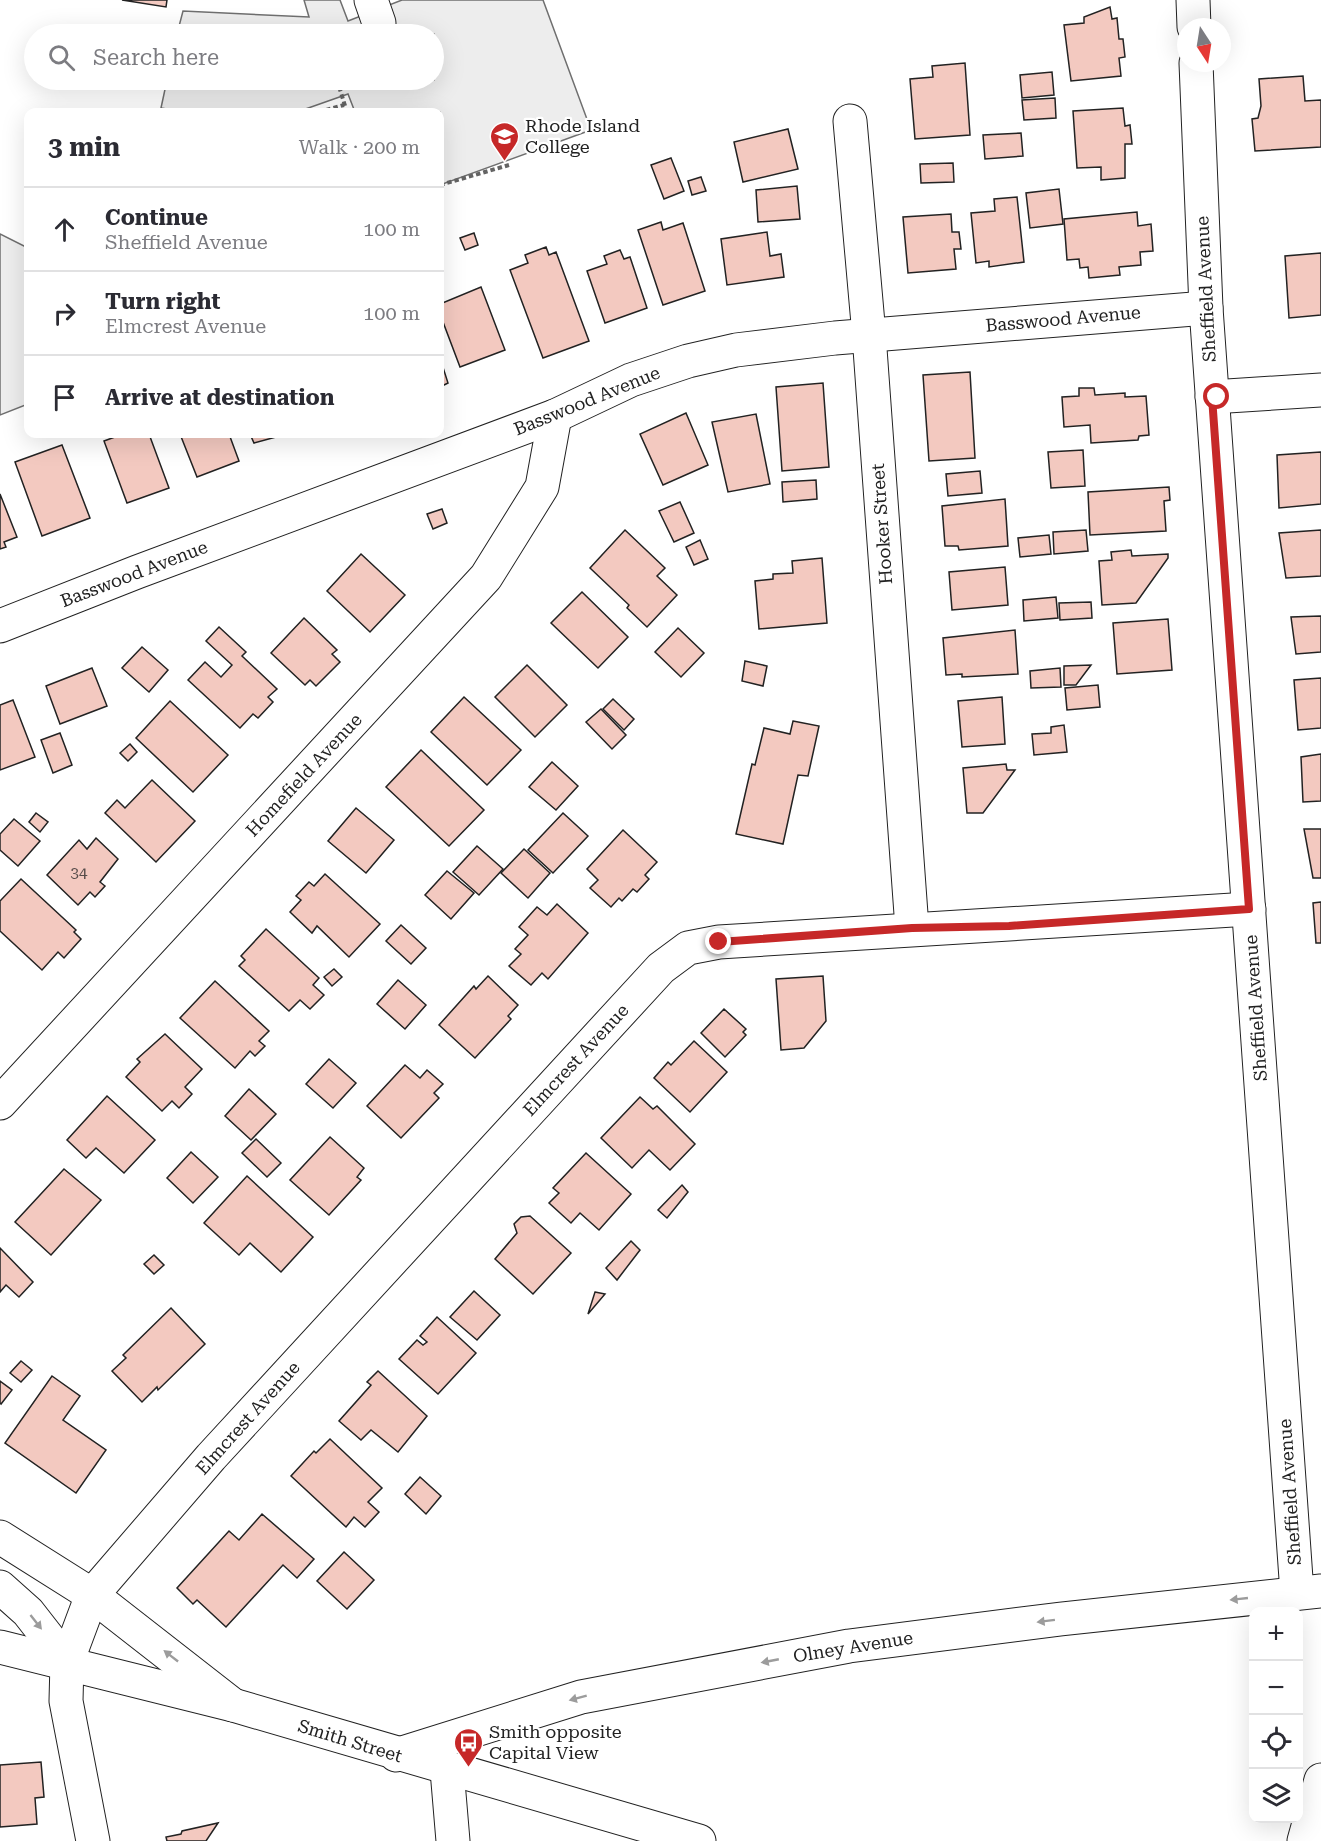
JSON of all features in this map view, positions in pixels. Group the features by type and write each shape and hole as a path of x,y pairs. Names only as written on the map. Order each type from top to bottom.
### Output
{"street":[{"path":"1193,0 1194,18"},
{"name":"Sheffield Avenue","path":"1196,72 1206,308 1249,909 1309,1592"},
{"name":"Hooker Street","path":"850,121 870,335 912,928"},
{"name":"Basswood Avenue","path":"0,626 136,572 555,416 631,380 688,361 736,350 870,335 1206,308"},
{"path":"1212,397 1321,390"},
{"name":"Homefield Avenue","path":"0,1103 486,577 521,525 542,487 555,416"},
{"name":"Elmcrest Avenue","path":"92,1595 211,1457 661,968 688,948 719,942 912,928 1009,926 1249,909"},
{"path":"0,1536 92,1595 233,1705"},
{"path":"0,1587 28,1612 67,1662"},
{"name":"Olney Avenue","path":"396,1755 581,1697 838,1648 1062,1619 1309,1592"},
{"path":"92,1595 67,1662 66,1701 93,1841"},
{"name":"Smith Street","path":"0,1647 233,1705 447,1770 699,1841"},
{"path":"447,1770 453,1841"},
{"path":"1304,1841 1321,1780"}],"path":[{"path":"340,90 345,108"},
{"path":"333,108 344,105"},
{"path":"444,184 509,165"}],"shaded area":[{"path":"304,0 340,0 348,21 402,0 543,0 591,130 444,184 444,108 353,108 348,94 308,108 161,108 165,90 444,90 444,24 180,24 183,11 309,17"},
{"path":"0,234 24,246 24,406 0,415"}],"building":[{"path":"122,0 167,0 166,7"},
{"path":"1110,7 1112,19 1117,18 1119,39 1123,39 1125,57 1119,58 1121,76 1071,81 1064,25 1084,23 1084,17"},
{"path":"965,63 970,135 915,139 910,79 933,77 932,66"},
{"path":"1052,72 1054,95 1022,98 1020,75"},
{"path":"1303,76 1305,101 1321,100 1321,147 1255,151 1252,119 1258,118 1261,106 1259,79"},
{"path":"1055,98 1056,118 1024,120 1022,100"},
{"path":"1123,108 1125,126 1130,125 1132,144 1125,144 1125,178 1101,180 1101,167 1077,168 1073,111"},
{"path":"788,129 798,169 743,182 734,142"},
{"path":"1021,133 1023,156 985,159 983,135"},
{"path":"671,158 684,191 664,199 651,165"},
{"path":"953,163 954,182 921,183 920,164"},
{"path":"701,177 706,191 692,195 688,181"},
{"path":"797,186 800,219 758,222 756,190"},
{"path":"1059,189 1063,224 1030,228 1026,193"},
{"path":"1017,197 1024,262 989,267 989,261 976,263 971,213 995,211 994,199"},
{"path":"1137,212 1138,226 1151,224 1153,251 1140,252 1141,265 1119,267 1120,275 1089,278 1088,267 1080,268 1079,259 1067,260 1064,219"},
{"path":"951,214 952,232 959,232 961,249 954,249 956,269 908,273 903,217"},
{"path":"661,222 663,230 683,223 705,291 663,305 638,230"},
{"path":"767,232 770,256 781,254 784,277 727,285 721,239"},
{"path":"474,233 478,245 465,250 460,238"},
{"path":"546,247 549,255 556,252 589,341 543,358 510,270 528,263 525,255"},
{"path":"620,250 624,259 630,257 647,308 605,323 587,271 607,264 604,256"},
{"path":"1321,253 1321,315 1289,318 1285,256"},
{"path":"481,287 505,350 460,367 444,325 444,302"},
{"path":"444,370 448,383 444,385"},
{"path":"970,372 975,458 929,461 923,375"},
{"path":"823,383 829,467 782,471 776,387"},
{"path":"1079,388 1094,388 1095,395 1125,393 1125,397 1146,396 1149,435 1139,436 1138,440 1091,443 1090,425 1064,427 1062,397 1079,396"},
{"path":"686,413 708,465 663,485 640,434"},
{"path":"756,414 770,484 728,492 712,422"},
{"path":"112,438 150,438 169,488 127,503 104,441"},
{"path":"182,438 230,438 239,461 197,477"},
{"path":"252,438 272,438 254,443"},
{"path":"62,445 90,518 42,536 15,462"},
{"path":"1083,450 1085,486 1051,488 1048,452"},
{"path":"1321,452 1321,504 1279,508 1277,455"},
{"path":"980,471 982,493 948,496 946,474"},
{"path":"816,480 817,499 783,502 782,482"},
{"path":"1169,487 1170,500 1164,501 1166,531 1090,535 1088,492"},
{"path":"0,494 17,537 4,542 6,547 0,549"},
{"path":"1005,499 1008,546 959,550 958,546 945,546 942,506"},
{"path":"680,502 694,533 674,542 659,511"},
{"path":"442,509 447,523 433,529 427,514"},
{"path":"625,530 665,568 657,576 677,595 647,627 627,608 629,605 590,568"},
{"path":"1086,530 1088,551 1054,554 1053,532"},
{"path":"1321,530 1321,576 1286,578 1279,533"},
{"path":"1049,535 1051,554 1020,557 1018,538"},
{"path":"700,540 708,559 694,565 686,547"},
{"path":"1131,550 1132,556 1168,554 1168,558 1136,603 1102,605 1099,561 1112,560 1111,552"},
{"path":"361,554 405,595 370,632 327,591"},
{"path":"822,558 827,623 759,629 755,581 773,579 773,574 793,573 792,561"},
{"path":"1005,567 1008,605 952,610 949,572"},
{"path":"582,592 628,637 598,668 551,623"},
{"path":"1056,597 1058,618 1024,621 1023,600"},
{"path":"1091,602 1092,618 1060,620 1059,603"},
{"path":"1321,616 1321,652 1296,654 1291,617"},
{"path":"304,618 337,650 332,654 340,662 316,686 310,680 305,685 271,653"},
{"path":"1168,619 1172,670 1117,674 1113,623"},
{"path":"219,627 246,652 242,656 277,689 268,697 273,702 258,718 253,714 240,728 188,680 205,662 221,677 232,665 206,641"},
{"path":"678,628 704,653 681,677 655,652"},
{"path":"1015,630 1018,674 962,677 962,674 946,675 943,638"},
{"path":"142,647 168,670 149,692 122,668"},
{"path":"745,661 767,666 763,686 742,681"},
{"path":"527,665 567,705 535,737 495,697"},
{"path":"1091,665 1076,685 1064,685 1064,666"},
{"path":"92,668 107,706 60,724 46,686"},
{"path":"1060,668 1061,687 1031,688 1030,671"},
{"path":"1321,678 1321,728 1298,730 1294,680"},
{"path":"1098,685 1100,707 1067,710 1065,688"},
{"path":"464,697 521,750 487,785 431,732"},
{"path":"1002,697 1005,744 962,747 958,701"},
{"path":"613,699 634,719 624,730 603,709"},
{"path":"13,700 35,757 0,770 0,705"},
{"path":"170,701 228,755 193,792 136,738"},
{"path":"601,709 626,735 612,749 586,722"},
{"path":"793,721 819,726 808,776 798,775 783,844 736,834 752,764 755,765 764,728 790,734"},
{"path":"1064,725 1067,752 1034,755 1032,734 1051,733 1051,727"},
{"path":"60,733 72,765 53,773 41,740"},
{"path":"130,744 137,752 128,761 120,753"},
{"path":"421,750 484,810 449,846 386,787"},
{"path":"1321,754 1321,801 1303,802 1301,757"},
{"path":"552,762 578,786 556,810 529,787"},
{"path":"1006,764 1007,770 1015,770 983,813 967,813 963,768"},
{"path":"152,780 195,821 156,862 105,813 117,800 125,808"},
{"path":"356,808 394,840 366,873 328,841"},
{"path":"36,813 48,822 40,832 29,822"},
{"path":"563,813 588,836 553,873 528,850"},
{"path":"14,819 40,841 18,866 0,850 0,834"},
{"path":"1304,829 1321,829 1321,878 1313,878"},
{"path":"623,830 657,862 645,875 649,879 637,892 633,889 622,901 619,898 611,907 590,888 598,880 587,869"},
{"path":"96,838 118,859 100,882 105,886 95,897 90,892 78,905 47,875 79,840 87,849"},
{"path":"477,846 503,869 479,895 453,872"},
{"path":"524,849 550,873 528,898 501,873"},
{"path":"447,871 474,893 451,919 425,895"},
{"path":"325,874 380,924 349,957 317,926 312,933 290,912 301,900 296,896 309,882 314,886"},
{"path":"21,879 76,930 74,932 81,939 64,958 58,952 42,970 0,931 0,901"},
{"path":"1321,902 1321,943 1316,943 1313,903"},
{"path":"557,904 588,933 548,979 542,973 531,985 509,966 521,954 515,949 528,935 519,927 537,907 547,915"},
{"path":"401,925 426,948 411,964 386,941"},
{"path":"266,929 319,978 313,985 324,995 310,1009 300,1000 289,1011 239,966 245,960 241,956"},
{"path":"334,969 342,977 332,986 324,977"},
{"path":"488,976 518,1005 508,1016 511,1019 475,1058 439,1025 474,986 476,989"},
{"path":"823,976 826,1021 804,1048 781,1050 776,979"},
{"path":"398,980 426,1005 405,1029 377,1004"},
{"path":"215,981 269,1031 259,1041 265,1046 255,1056 250,1051 235,1068 180,1018"},
{"path":"724,1009 746,1029 743,1032 746,1035 725,1057 701,1033"},
{"path":"165,1034 202,1069 185,1087 192,1094 179,1108 172,1101 162,1111 126,1077 140,1062 137,1059"},
{"path":"694,1041 727,1072 690,1112 654,1078 668,1062 671,1065"},
{"path":"329,1059 356,1083 333,1108 306,1084"},
{"path":"405,1065 420,1078 427,1070 443,1084 434,1093 439,1098 401,1138 367,1106"},
{"path":"249,1089 276,1114 251,1140 225,1116"},
{"path":"107,1096 155,1140 124,1173 96,1148 86,1158 67,1140"},
{"path":"640,1097 653,1109 657,1106 695,1144 670,1170 649,1150 632,1168 601,1138"},
{"path":"330,1137 364,1168 357,1177 361,1180 329,1215 290,1180"},
{"path":"256,1139 281,1163 267,1177 242,1153"},
{"path":"191,1152 218,1177 193,1203 167,1178"},
{"path":"586,1153 631,1194 599,1230 580,1213 571,1223 549,1203 559,1193 553,1188"},
{"path":"64,1169 101,1200 51,1255 15,1222"},
{"path":"247,1176 313,1237 281,1272 250,1243 239,1255 204,1223"},
{"path":"682,1185 688,1192 667,1218 658,1210"},
{"path":"530,1216 571,1253 533,1294 495,1259 517,1233 514,1224 521,1217"},
{"path":"631,1241 640,1250 617,1280 606,1268"},
{"path":"0,1248 33,1282 19,1297 6,1285 0,1292"},
{"path":"154,1255 164,1265 154,1274 144,1264"},
{"path":"474,1291 500,1315 477,1340 450,1317"},
{"path":"595,1292 605,1294 588,1314"},
{"path":"171,1308 205,1344 158,1390 157,1387 142,1402 112,1371 126,1358 123,1355"},
{"path":"437,1317 476,1353 438,1394 399,1359 417,1340 423,1345 427,1342 420,1336"},
{"path":"21,1361 32,1370 21,1382 10,1373"},
{"path":"378,1371 427,1416 398,1452 371,1430 361,1440 339,1421 371,1385 367,1382"},
{"path":"52,1376 80,1396 63,1420 106,1450 76,1493 5,1443"},
{"path":"0,1381 12,1390 1,1404 0,1403"},
{"path":"330,1439 382,1488 368,1502 379,1512 365,1527 354,1517 346,1527 291,1476 314,1451 316,1453"},
{"path":"420,1477 441,1496 426,1514 405,1494"},
{"path":"262,1514 314,1559 297,1578 283,1565 226,1627 197,1600 193,1604 177,1588 229,1531 239,1540"},
{"path":"344,1552 374,1580 347,1609 317,1581"},
{"path":"41,1762 44,1797 35,1798 37,1824 0,1827 0,1765"},
{"path":"218,1823 206,1841 167,1841 166,1837 181,1834 182,1831"}],"place":[{"name":"Rhode Island College","path":"504,162"},
{"name":"Smith opposite Capital View","path":"468,1768"}],"route":[{"path":"719,942 912,928 1009,926 1249,909 1212,397 1217,397"}]}
